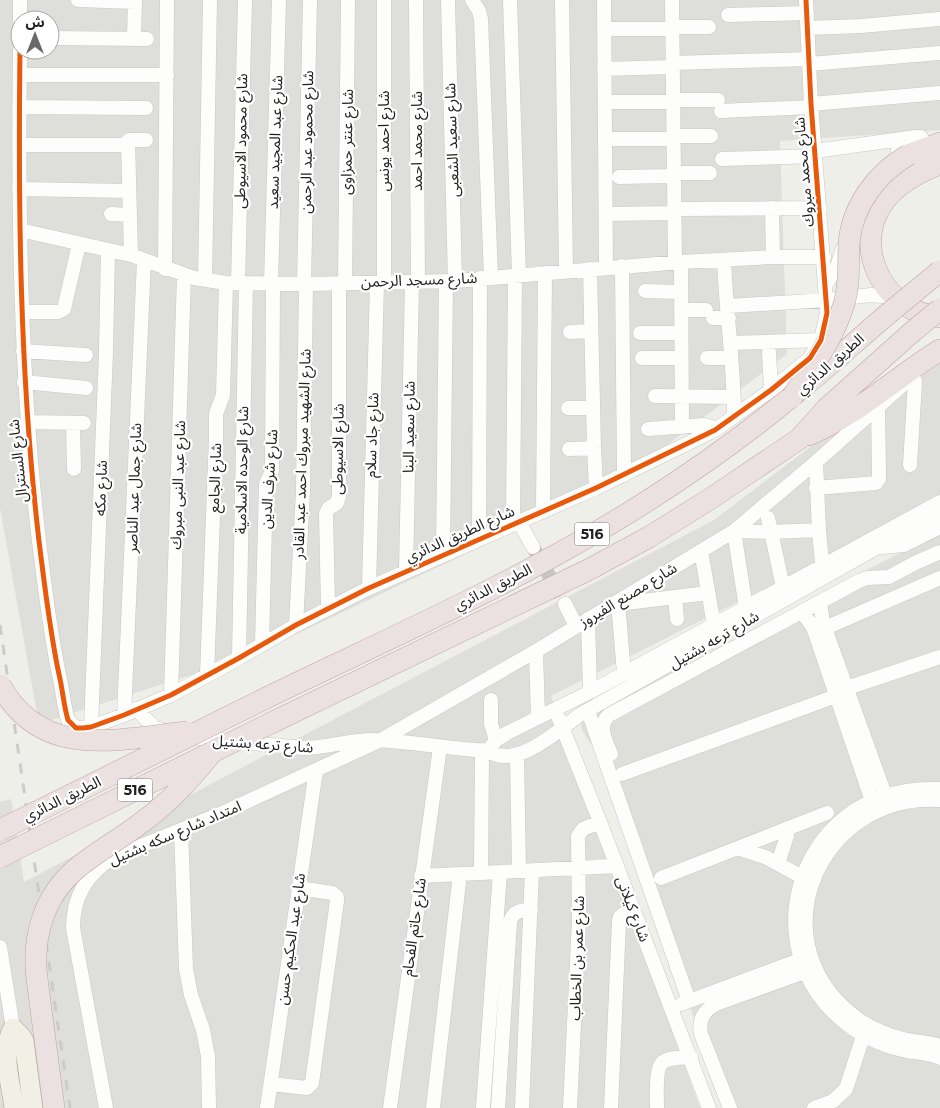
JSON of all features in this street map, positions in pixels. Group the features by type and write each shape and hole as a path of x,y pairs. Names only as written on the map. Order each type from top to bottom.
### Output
{"highway":[{"path":"792,397 819,355 842,311 849,274 851,232 863,201 884,172 930,140"},
{"path":"940,164 922,172 896,189 883,203 874,220 871,237 873,254 891,305 940,317"},
{"name":"الطريق الدائري","path":"0,830 509,580 568,548 679,480 718,453 792,397 891,305 940,271"},
{"name":"الطريق الدائري","path":"0,857 213,751 590,569 649,537 710,499 799,439 827,408 940,309"},
{"path":"799,439 848,414 940,350"},
{"path":"0,685 13,705 32,722 43,729 68,738 94,741 202,730"},
{"path":"54,1108 36,966 37,939 44,914 57,891 74,871 158,810 187,782 213,751"}],"main road":[{"path":"14,1108 6,1049 9,1034 13,1028 18,1031 24,1041 33,1108"}],"street":[{"path":"60,38 140,39 135,1 78,0"},
{"path":"165,269 167,0"},
{"path":"205,280 210,0"},
{"name":"شارع محمود الاسيوطى","path":"237,283 245,0"},
{"name":"شارع عبد المجيد سعيد","path":"272,283 279,0"},
{"name":"شارع محمود عبد الرحمن","path":"305,284 310,0"},
{"name":"شارع عنتر حمزاوى","path":"342,283 348,0"},
{"name":"شارع احمد يونس","path":"380,282 384,0"},
{"name":"شارع محمد احمد","path":"415,282 416,0"},
{"path":"510,0 517,275 516,523 532,547"},
{"path":"562,0 566,270"},
{"path":"604,0 606,267"},
{"path":"672,0 673,138 675,211 681,292 682,427"},
{"path":"448,4 474,4 481,19 485,278 479,539"},
{"name":"شارع سعيد الشعبى","path":"443,555 451,281 448,4"},
{"path":"728,15 807,6"},
{"name":"شارع محمد مبروك","path":"807,6 811,106 828,313 821,340"},
{"path":"808,28 861,26 940,19"},
{"path":"604,29 709,27"},
{"path":"604,69 672,65 809,62 940,53"},
{"name":"شارع السنترال","path":"20,60 19,190 24,382 27,422 48,614 67,716 70,723 76,728 91,727"},
{"path":"20,75 167,75"},
{"path":"605,102 673,101 719,106 811,106 940,93"},
{"path":"19,107 146,108"},
{"path":"826,284 839,263 850,211 862,184 885,159 940,135"},
{"path":"606,139 711,136"},
{"path":"19,145 124,145 128,141 146,140"},
{"path":"722,160 816,154 930,140"},
{"name":"شارع جمال عبد الناصر","path":"128,141 129,215 138,258 130,712"},
{"path":"620,177 710,173"},
{"path":"19,190 129,191"},
{"path":"772,208 773,257"},
{"path":"606,214 820,208"},
{"path":"111,214 129,215"},
{"name":"شارع مسجد الرحمن","path":"20,230 138,258 184,275 205,280 237,283 305,284 451,281 678,262 773,257 824,257"},
{"path":"22,312 62,312 66,305 79,244"},
{"name":"شارع مكه","path":"91,727 106,352 108,250"},
{"path":"724,260 734,416"},
{"path":"622,266 624,475"},
{"path":"590,268 596,488"},
{"path":"543,511 545,272"},
{"name":"شارع عبد النبى مبروك","path":"171,695 184,275"},
{"name":"شارع جاد سلام","path":"369,588 380,282"},
{"name":"شارع سعيد البنا","path":"406,572 415,282"},
{"name":"شارع الوحده الاسلامية","path":"237,283 239,658"},
{"name":"شارع الجامع","path":"207,675 216,414 224,395 237,283"},
{"name":"شارع شرف الدين","path":"262,644 266,484 272,471 272,283"},
{"name":"شارع الاسيوطى","path":"328,608 326,513 328,508 337,504 339,496 342,283"},
{"name":"شارع الشهيد مبروك احمد عبد القادر","path":"296,625 303,491 305,284"},
{"path":"645,291 681,292"},
{"path":"681,310 709,314 871,295 891,305"},
{"path":"570,332 591,332"},
{"path":"640,333 681,333"},
{"path":"730,343 821,340"},
{"name":"شارع الطريق الدائري","path":"91,727 171,695 296,625 369,588 596,488 715,430 772,390 810,358 821,340"},
{"path":"23,352 86,356"},
{"path":"769,352 772,390"},
{"path":"642,358 681,358"},
{"path":"707,358 731,358"},
{"name":"شارع مصنع الفيروز","path":"316,770 379,740 536,651 734,531 816,462 908,380 914,379 910,465"},
{"path":"24,382 86,388"},
{"path":"655,396 734,397"},
{"path":"816,488 876,483 879,479 878,407"},
{"path":"568,408 593,408"},
{"path":"27,422 78,423 74,469"},
{"path":"648,429 704,425 715,430"},
{"path":"569,449 594,448"},
{"path":"816,462 816,488 823,572"},
{"name":"شارع ترعه بشتيل","path":"877,542 882,527 891,519 940,492"},
{"name":"شارع ترعه بشتيل","path":"130,712 161,731 185,738 310,748 379,740 440,747 489,747 501,756 517,754 541,743 588,710 877,542 940,502"},
{"name":"شارع ترعه بشتيل","path":"877,542 940,514"},
{"path":"746,608 734,531 769,525 819,530"},
{"path":"769,525 783,587"},
{"path":"877,542 891,547 904,545 940,527"},
{"path":"702,551 714,625"},
{"path":"611,754 603,730 604,722 609,715 863,580 889,578 915,562 940,552"},
{"name":"شارع ترعه بشتيل","path":"489,747 507,733 590,692 783,587 823,572"},
{"path":"825,628 940,578"},
{"path":"624,674 618,603 708,593"},
{"path":"675,597 677,619"},
{"path":"820,602 822,618 841,692 874,806"},
{"path":"565,604 576,626"},
{"path":"802,612 813,627 887,801"},
{"path":"588,619 590,692"},
{"path":"536,651 538,718"},
{"path":"622,774 940,657"},
{"path":"481,873 491,700"},
{"name":"شارع كيلانى","path":"555,710 672,1008 709,1108"},
{"path":"588,710 690,1001"},
{"name":"شارع حاتم الفحام","path":"390,1108 440,747"},
{"path":"517,754 531,910 522,1108"},
{"name":"امتداد شارع سكه بشتيل","path":"106,1108 73,928 77,900 85,882 105,862 316,770"},
{"name":"شارع عبد الحكيم حسن","path":"267,1108 316,770"},
{"path":"809,964 797,946 795,918 796,903 802,877 816,849 835,826 858,808 874,806 912,790 940,789"},
{"path":"887,801 940,800"},
{"path":"874,806 842,834 819,867 807,905 806,932 809,964 818,993 842,1020 865,1030 896,1048 940,1058"},
{"path":"661,878 826,813"},
{"name":"شارع عمر بن الخطاب","path":"570,1108 579,930 580,868 578,840 579,833 584,828 600,822"},
{"path":"778,862 788,836 788,828"},
{"path":"181,830 186,969 191,995 205,1042 209,1070 209,1108"},
{"path":"738,848 778,862 802,877"},
{"path":"421,876 617,866"},
{"path":"482,1108 500,872"},
{"path":"433,1108 460,874"},
{"path":"271,1084 308,1088 312,1083 315,1064 337,896 332,893 299,888"},
{"path":"498,1108 510,922 512,916 517,912 531,910"},
{"path":"611,1108 619,921 620,917 625,913 634,913"},
{"path":"1,955 13,1028"},
{"path":"672,1008 809,964"},
{"path":"730,1108 701,1034 700,1023 704,1013 716,1004 809,964"},
{"path":"865,1030 940,1046"},
{"path":"814,1108 833,1101 846,1089 865,1030"},
{"path":"657,1108 660,1065 664,1061 671,1059 690,1057"}],"shaded area":[{"path":"0,0 940,0 940,130 780,141 787,354 620,481 250,656 39,724 0,508"},
{"path":"940,348 940,500 551,696 700,1108 0,1108 0,802 11,799 24,882 714,520"},
{"path":"940,532 940,1108 727,1108 623,823 594,749 582,730 580,719"}],"tunnel":[{"path":"533,547 565,604"}],"railway":[{"path":"0,625 70,1108"}],"cycle path":[{"path":"20,60 20,234 24,357 33,480 48,611 65,710 68,720 76,728 83,728 124,715 171,695 296,625 369,588 596,488 715,430 771,390 810,358 821,340 827,313 811,104 806,0"}]}
